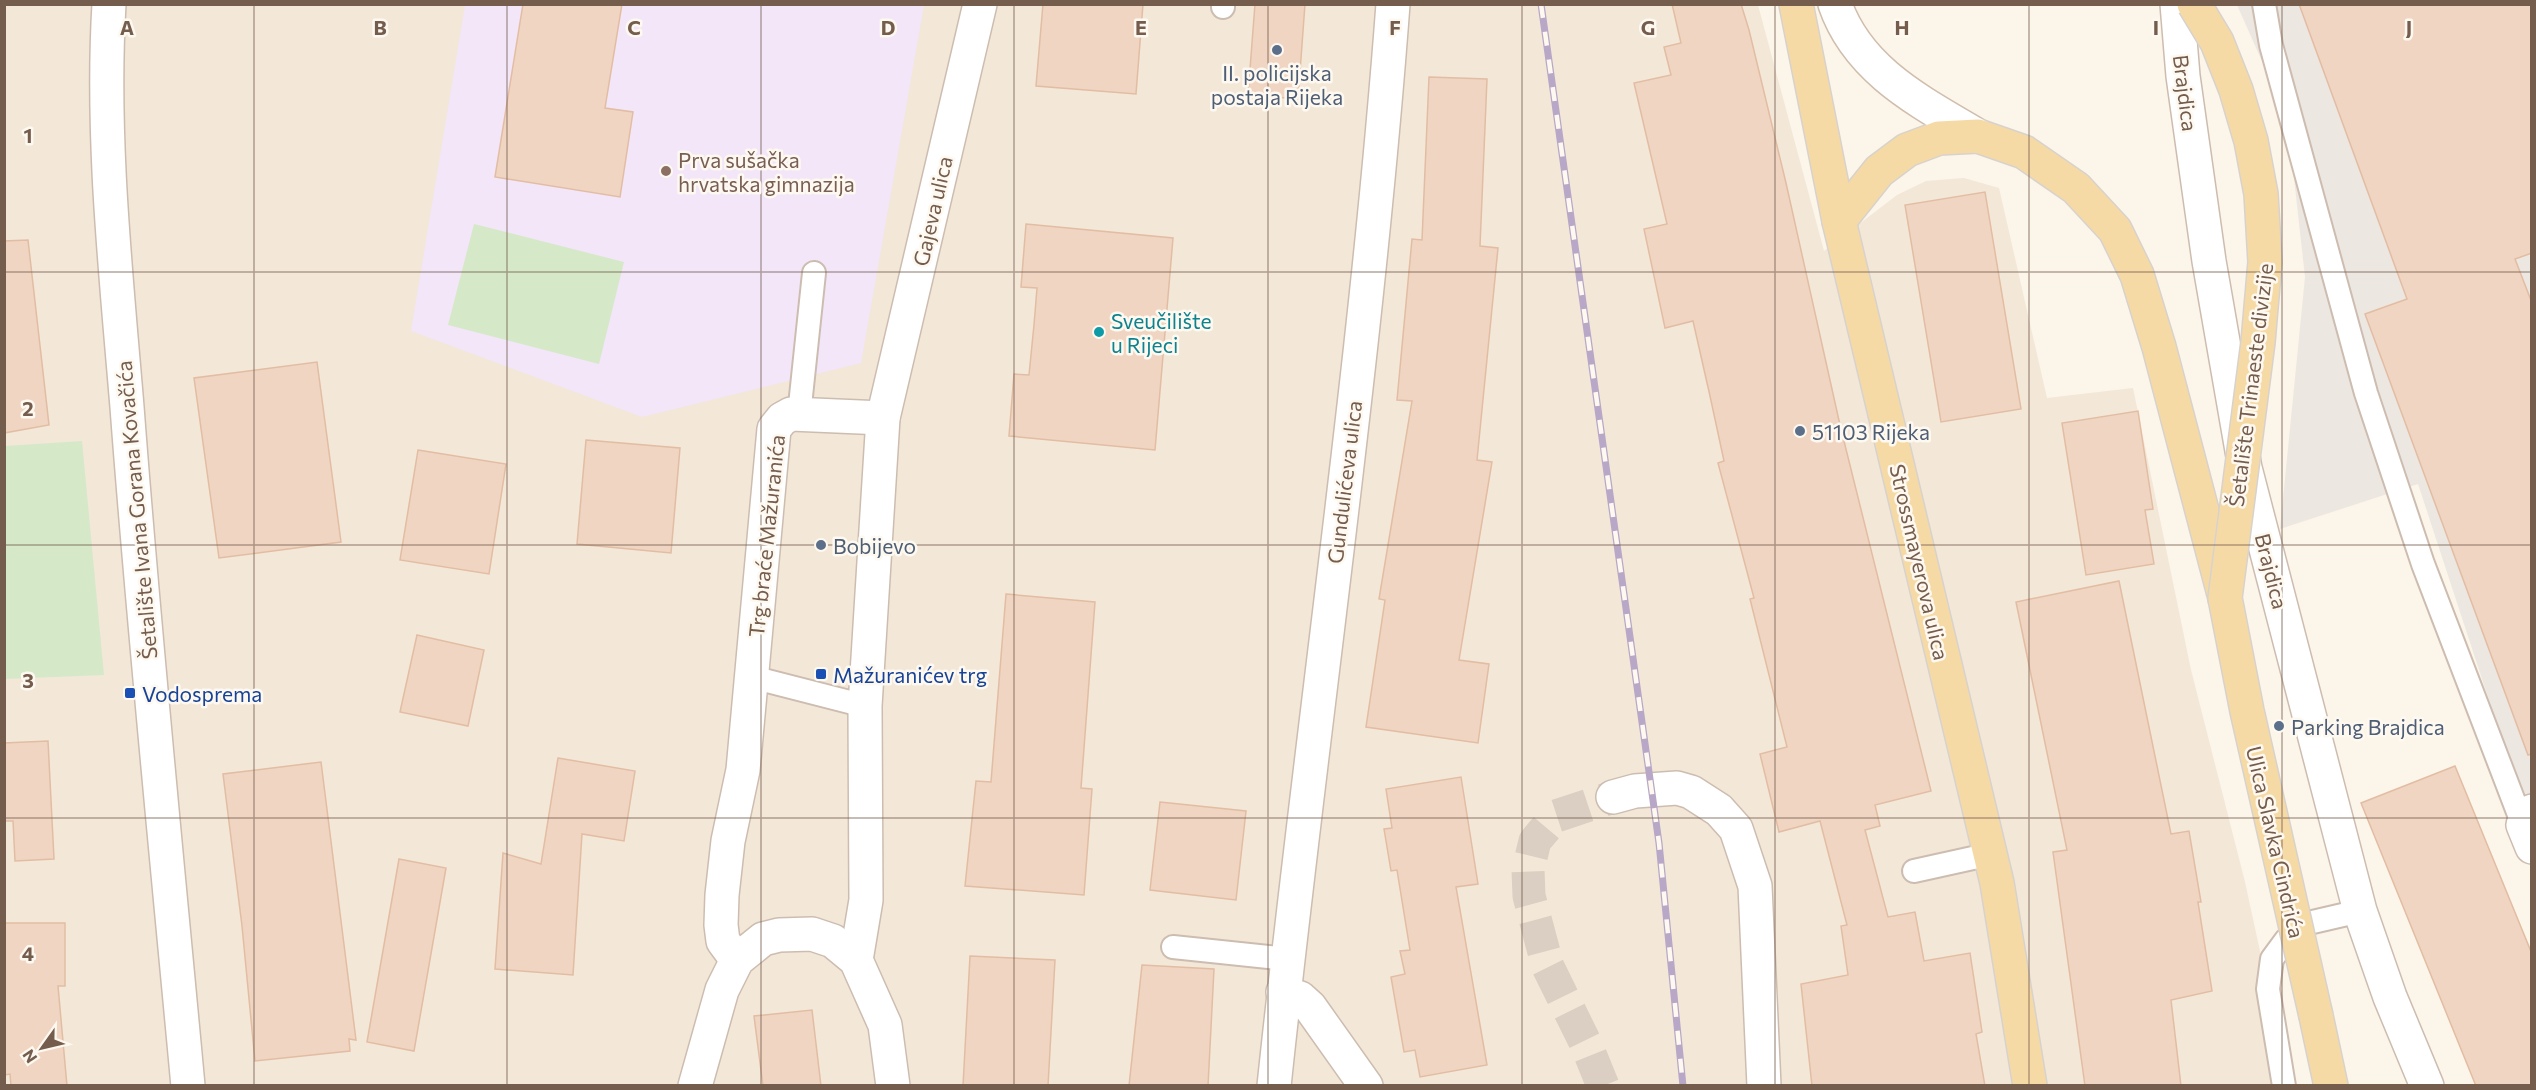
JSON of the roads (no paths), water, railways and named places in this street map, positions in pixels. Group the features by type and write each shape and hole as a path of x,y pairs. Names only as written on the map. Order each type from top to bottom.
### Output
{"main road":[{"name":"Strossmayerova ulica","path":"1796,4 1839,221 1991,854 2030,1086"},
{"name":"Šetalište Trinaeste divizije","path":"2194,4 2217,42 2236,90 2251,141 2261,194 2265,262 2258,342 2225,598"},
{"path":"1839,221 1879,171 1907,150 1939,138 1978,136 2024,152 2076,188 2115,230 2137,275 2156,337 2225,598"},
{"name":"Ulica Slavka Cindrića","path":"2225,598 2247,711 2331,1086"}],"street":[{"name":"Šetalište Ivana Gorana Kovačića","path":"109,4 106,48 116,270 139,555 188,1086"},
{"name":"Gajeva ulica","path":"883,417 980,4"},
{"path":"1835,4 1841,22 1860,51 1888,80 1978,136"},
{"name":"Brajdica","path":"2177,4 2183,76 2209,261 2245,468 2360,911 2390,997 2427,1086"},
{"name":"Gundulićeva ulica","path":"1274,1086 1381,154 1391,5"},
{"name":"Trg braće Mažuranića","path":"737,960 723,941 721,925 728,842 743,770 774,429 782,419 791,414 883,417"},
{"path":"856,960 866,900 865,706 883,417"},
{"path":"1613,797 1635,791 1677,788 1691,792 1719,810 1736,829 1755,886 1764,1086"},
{"path":"695,1086 722,990 737,960 764,939 779,935 812,934 833,941 856,960 885,1025 892,1086"},
{"path":"1283,992 1300,998 1310,1007 1366,1086"}],"lane":[{"path":"2264,4 2271,45 2366,393 2423,564 2529,828"},
{"path":"799,415 814,273"},
{"path":"752,677 865,706"},
{"path":"1914,871 1991,854"},
{"path":"2284,1086 2268,989 2272,959 2286,940 2304,924 2360,911"},
{"path":"1173,947 1288,959"}],"tunnel":[{"path":"1603,1086 1586,1044 1548,967 1529,896 1528,870 1535,841 1556,816 1613,797"}],"railway":[{"path":"1541,4 1659,843 1683,1086"}],"place":[{"name":"II. policijska postaja Rijeka","path":"1277,50"},
{"name":"Prva sušačka hrvatska gimnazija","path":"666,171"},
{"name":"Sveučilište u Rijeci","path":"1099,332"},
{"name":"51103 Rijeka","path":"1800,431"},
{"name":"Bobijevo","path":"821,545"},
{"name":"Mažuranićev trg","path":"821,674"},
{"name":"Vodosprema","path":"130,693"},
{"name":"Parking Brajdica","path":"2279,726"}]}
